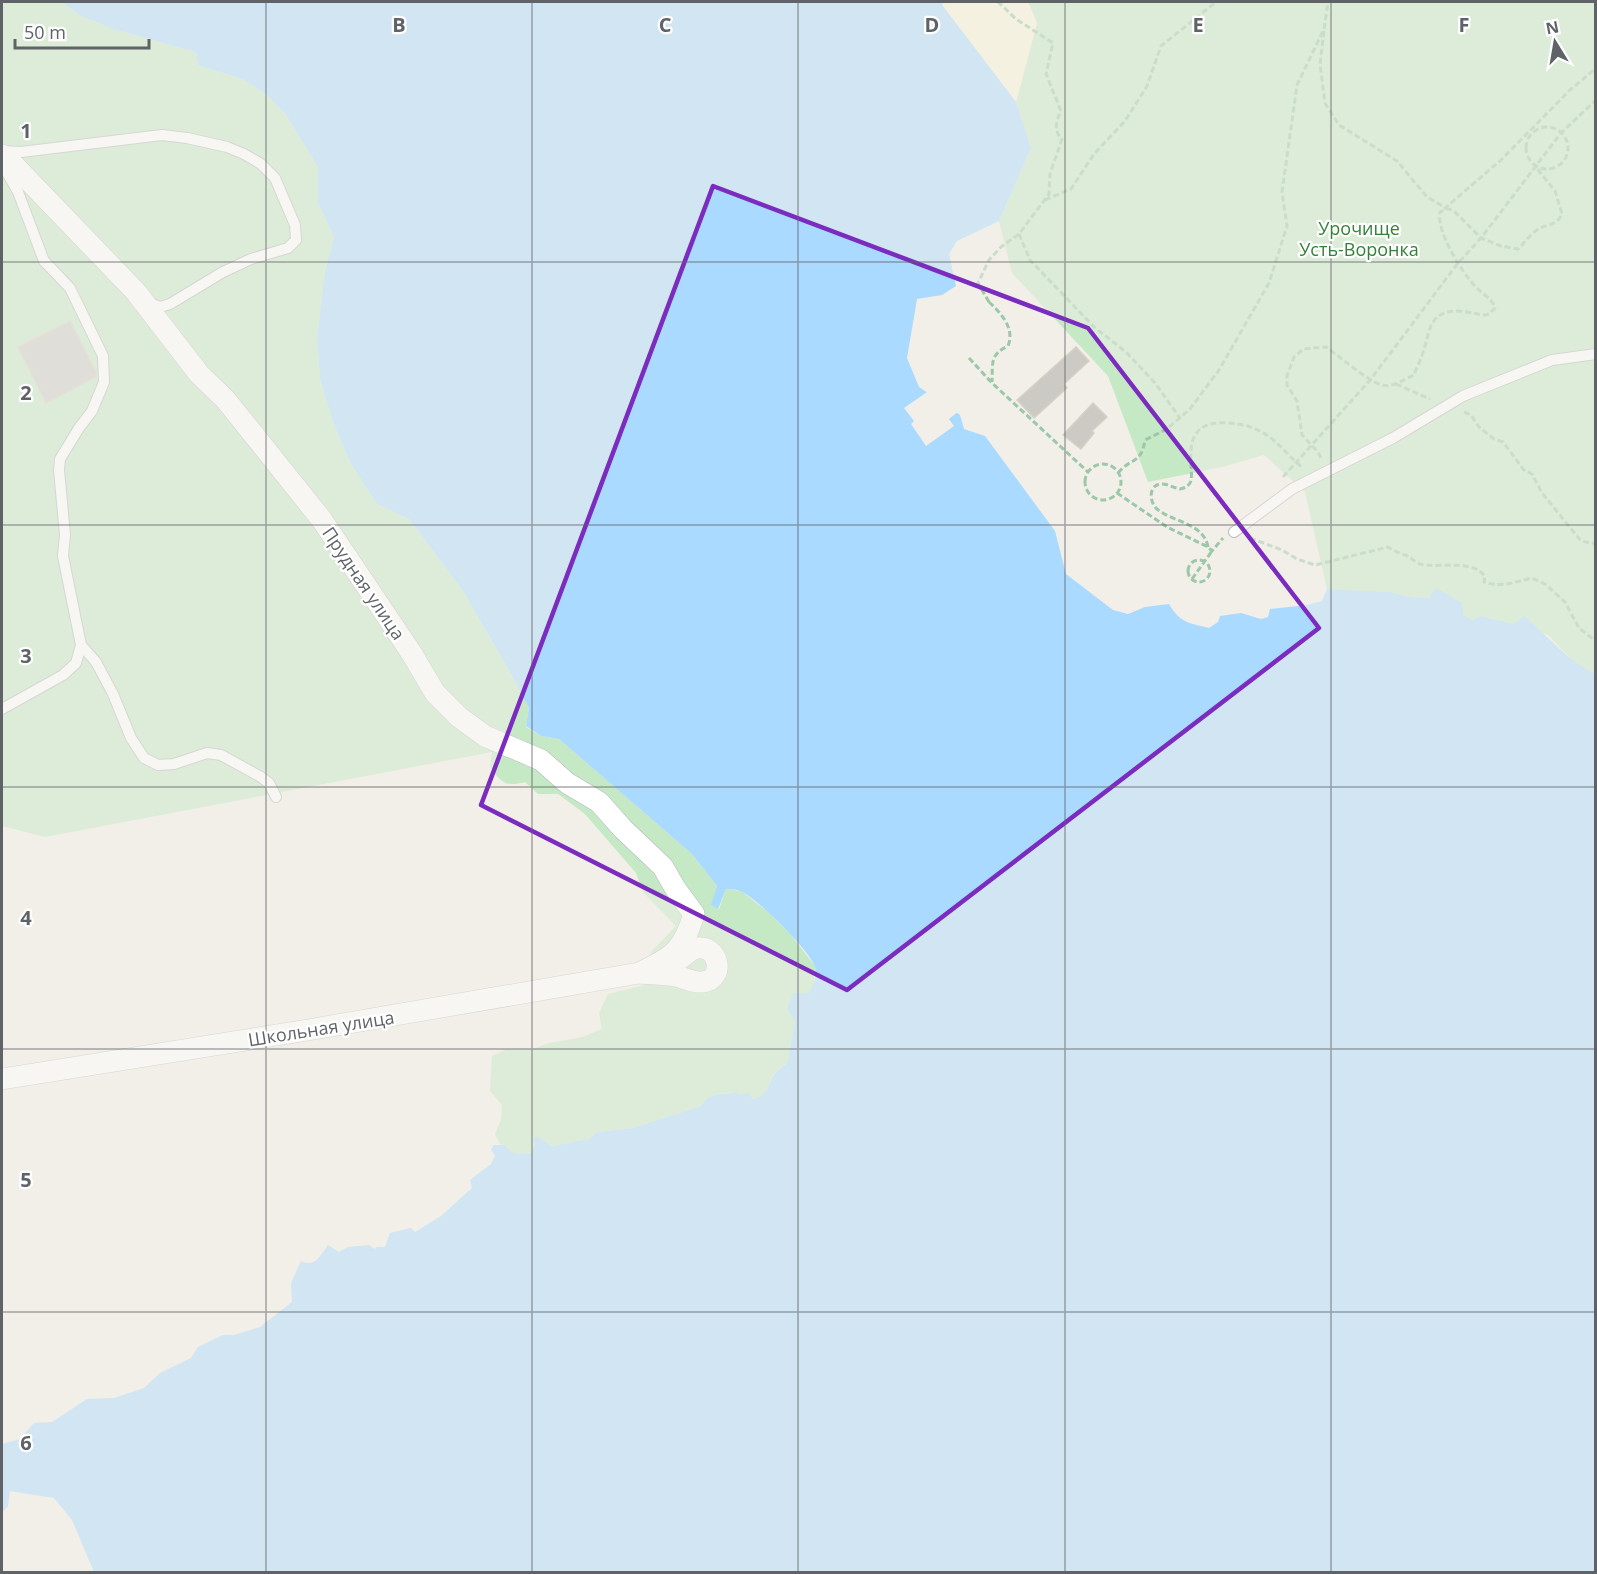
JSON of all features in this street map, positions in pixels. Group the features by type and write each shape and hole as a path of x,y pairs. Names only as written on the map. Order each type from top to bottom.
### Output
{"street":[{"name":"Прудная улица","path":"2,155 141,299 199,374 225,399 322,520 412,654 435,693 459,717 486,736 541,760 567,783 599,802 623,829 663,867 694,914 687,936 673,954 639,973"},
{"name":"Школьная улица","path":"2,1079 308,1030 639,973"}],"lane":[{"path":"2,150 21,152 162,135 227,147 261,164 275,178 296,225 296,240 288,248 251,259 160,307 141,299"},
{"path":"2,164 18,192 44,261 70,288 103,356 104,382 92,411 60,459 63,556 81,645 76,663 63,675 2,709"},
{"path":"1234,532 1292,489 1393,438 1463,396 1552,360 1596,354"},
{"path":"81,645 96,662 113,694 131,738 144,758 158,765 174,764 207,753 221,755 269,783 276,797"}],"path":[{"path":"989,302 978,283 990,260 1001,247 1019,234 1049,194 1050,174 1062,139 1057,134 1056,127 1061,111 1046,74 1053,43 1016,19 998,2"},
{"path":"1043,201 1071,189 1094,154 1125,121 1147,86 1161,46 1216,2"},
{"path":"1328,2 1320,64 1325,103 1339,125 1397,161 1427,197 1456,212 1481,238 1501,246 1518,249 1538,229 1550,227 1562,214 1555,190 1535,166 1527,155 1526,148 1531,135 1543,128 1550,128 1561,133 1568,146 1565,159 1561,164 1549,169 1535,166"},
{"path":"1118,473 1125,465 1135,462 1143,452 1145,440 1167,429 1190,410 1219,370 1269,283 1287,226 1282,192 1297,85 1324,29"},
{"path":"1321,460 1318,452 1302,435 1297,401 1287,385 1287,376 1294,357 1304,349 1326,347 1383,386 1396,384 1414,375 1432,322 1438,316 1447,312 1485,315 1492,312 1495,308 1494,303 1474,286 1458,263 1438,219 1440,212 1501,159 1570,90 1596,68"},
{"path":"1280,480 1371,379 1458,263 1481,238 1561,133 1596,100"},
{"path":"1019,234 1030,261 1094,327 1126,352 1155,383 1180,418"},
{"path":"981,294 1010,328 1011,338 1008,346 1000,350 993,360 992,383"},
{"path":"969,358 992,383 1088,472"},
{"path":"1396,384 1471,415 1479,427 1494,439 1503,442 1524,470 1532,474 1542,493 1581,541 1596,545"},
{"path":"1208,547 1207,542 1196,530 1179,519 1158,510 1151,497 1154,487 1163,484 1180,489 1188,486 1191,480 1192,441 1198,431 1206,425 1215,422 1242,424 1270,437 1296,462 1310,471"},
{"path":"1103,464 1114,468 1121,483 1117,493 1101,500 1090,494 1085,484 1088,472 1097,465 1103,464"},
{"path":"1117,493 1167,527 1212,551"},
{"path":"1192,579 1229,531 1315,565 1388,547 1396,553 1408,555 1412,561 1425,566 1444,564 1475,569 1485,576 1484,582 1491,584 1505,585 1532,578 1545,584 1564,602 1579,628 1596,641"},
{"path":"1198,560 1205,561 1209,567 1208,577 1202,581 1192,579 1188,573 1191,563 1198,560"}],"highlighted area":[{"path":"713,186 1088,328 1319,628 847,990 481,805"}],"green space":[{"path":"2,2 61,2 81,16 113,29 196,52 198,65 242,79 266,94 286,115 318,167 318,203 334,237 325,271 317,337 320,379 333,422 351,464 377,504 409,519 463,591 529,708 526,727 541,736 559,739 692,854 717,886 712,905 719,909 726,889 741,891 769,913 791,935 815,966 814,985 795,1022 787,1064 775,1072 764,1094 753,1099 731,1094 714,1095 701,1106 633,1128 597,1132 589,1139 552,1146 538,1137 530,1154 511,1153 505,1145 500,1144 495,1134 501,1120 502,1105 490,1091 492,1056 507,1049 532,1049 582,1037 602,1029 599,1013 608,994 644,985 651,952 676,926 643,892 636,873 585,814 558,794 538,794 525,782 508,784 501,780 490,767 492,752 45,837 2,826"},
{"name":"Урочище Усть-Воронка","path":"1028,2 1595,2 1595,674 1579,667 1548,635 1480,616 1472,620 1463,615 1437,589 1429,598 1409,597 1390,592 1327,589 1305,492 1264,455 1222,467 1148,482 1108,376 1012,273 999,221 1031,148 1016,102 1037,23"}],"sand":[{"path":"942,2 1028,2 1037,23 1016,102 942,6"}],"water":[{"path":"61,2 942,2 1016,102 1031,148 999,221 957,241 949,254 956,286 942,295 917,299 907,358 919,387 960,415 964,429 985,436 1055,531 1066,574 1113,610 1128,614 1145,607 1169,604 1181,619 1209,628 1218,622 1220,616 1241,613 1261,619 1268,617 1270,609 1322,601 1327,589 1390,592 1409,597 1429,598 1436,588 1462,603 1463,615 1472,620 1480,616 1514,624 1524,616 1567,655 1595,674 1595,1572 94,1572 72,1520 54,1498 10,1491 8,1506 2,1513 2,1444 20,1439 34,1423 52,1422 87,1399 114,1398 144,1388 160,1373 191,1358 198,1347 223,1335 234,1335 260,1327 292,1302 291,1283 301,1261 314,1262 328,1245 339,1252 348,1247 369,1245 375,1249 385,1247 390,1233 411,1228 415,1232 441,1216 472,1188 470,1180 491,1164 495,1156 491,1149 494,1145 505,1145 512,1153 530,1154 535,1144 534,1137 552,1146 589,1139 597,1132 633,1128 701,1106 706,1099 715,1095 748,1093 753,1099 763,1095 775,1073 787,1064 795,1022 787,1008 793,993 809,993 816,974 815,967 804,950 782,925 747,895 739,890 726,889 718,909 711,905 717,886 692,854 559,739 541,736 526,726 529,708 463,591 409,519 377,504 351,464 333,422 320,379 317,337 325,271 334,237 318,203 318,167 286,115 266,94 242,79 198,65 196,52 113,29 81,16"}],"pier":[{"path":"930,390 959,411 949,419 954,426 926,446 911,424 914,421 904,408"}],"building":[{"path":"70,321 96,372 96,377 46,403 18,347"},
{"path":"1076,347 1089,361 1064,384 1067,388 1034,418 1017,400"},
{"path":"1093,403 1107,417 1092,431 1094,433 1081,449 1063,435"}]}
